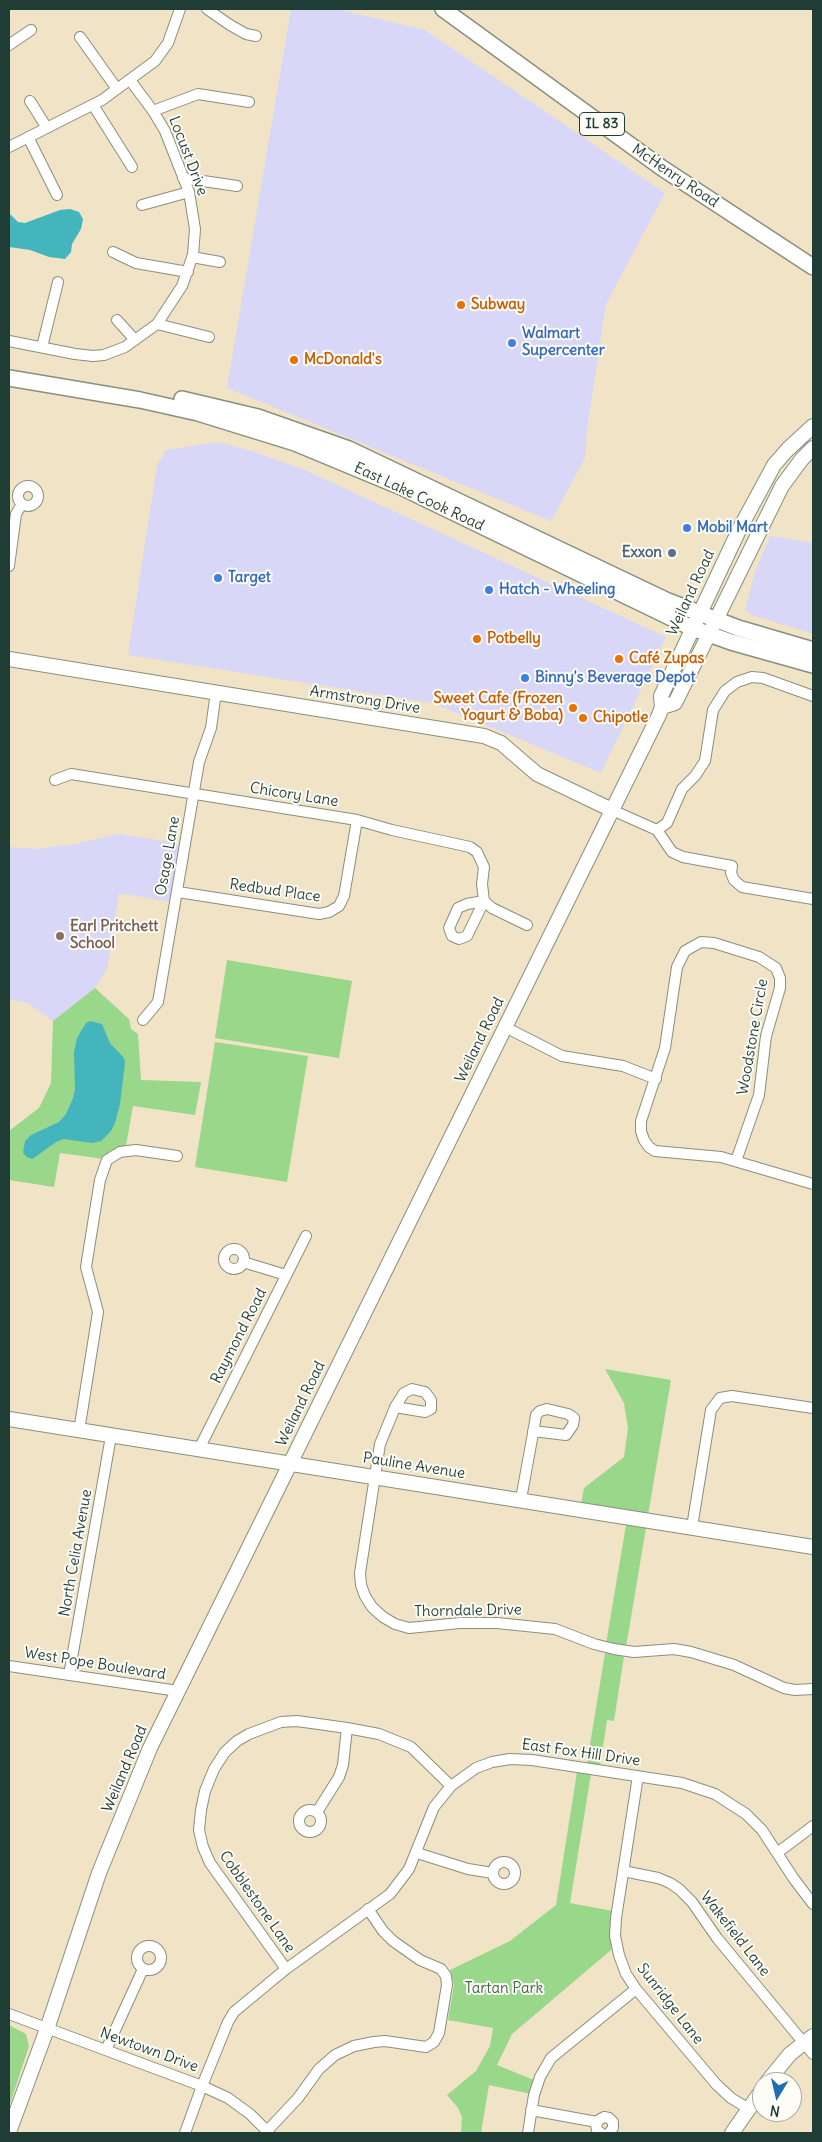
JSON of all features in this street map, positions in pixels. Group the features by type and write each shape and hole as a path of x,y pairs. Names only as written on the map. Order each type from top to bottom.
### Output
{"main road":[{"name":"McHenry Road","path":"443,9 662,168 813,267"},
{"name":"East Lake Cook Road","path":"9,368 111,385 216,406 258,417 309,434 349,450 668,601 698,613 813,650"},
{"name":"East Lake Cook Road","path":"9,378 140,400 179,409 295,444 402,487 692,628 813,665"},
{"name":"Weiland Road","path":"9,2132 47,2029 99,1873 150,1748 662,707 660,696 740,528 774,465 813,426"},
{"name":"Weiland Road","path":"662,707 675,703 782,486 802,459 813,448"},
{"name":"Armstrong Drive","path":"9,659 484,736 501,743 537,774 612,810"},
{"name":"Pauline Avenue","path":"9,1419 813,1546"},
{"path":"775,2072 790,2054 810,2044"},
{"path":"732,2133 752,2105"}],"street":[{"path":"9,147 93,105 155,61 168,43 180,9"},
{"path":"207,9 246,34 256,36"},
{"path":"9,45 31,30"},
{"path":"80,37 117,89"},
{"name":"Locust Drive","path":"9,341 93,356 104,355 125,347 157,324 182,286 192,257 195,229 189,192 165,131 130,80"},
{"path":"153,111 198,94 248,102"},
{"path":"30,101 47,128"},
{"path":"93,105 132,167"},
{"path":"28,137 56,195"},
{"path":"183,178 237,186"},
{"path":"142,205 189,192"},
{"path":"113,252 136,263 188,272"},
{"path":"192,257 220,262"},
{"path":"42,347 58,282"},
{"path":"117,320 135,340"},
{"path":"157,324 209,337"},
{"path":"9,566 16,514 22,504"},
{"path":"813,696 763,678 752,677 737,682 725,691 713,710 705,761 695,776 682,789 667,823 657,830 672,852 732,866 731,873 734,880 742,887 813,899"},
{"name":"Osage Lane","path":"143,1020 158,1002 165,951 178,892 199,762 211,728 216,692"},
{"name":"Chicory Lane","path":"54,780 71,774 357,820 392,830 470,847 477,852 484,867 482,884 484,901 492,908 527,925"},
{"name":"Armstrong Drive","path":"612,810 657,830"},
{"name":"Redbud Place","path":"178,892 319,914 329,912 339,906 344,896 357,820"},
{"name":"Woodstone Circle","path":"736,1161 762,1084 766,1036 780,988 780,978 776,968 759,957 714,943 701,942 685,951 677,967 665,1048 641,1120 640,1132 648,1146 655,1151 703,1155 736,1161 813,1184"},
{"path":"505,1027 562,1056 623,1066 656,1078"},
{"path":"80,1431 98,1312 86,1267 100,1180 107,1160 120,1152 136,1150 177,1156"},
{"name":"Raymond Road","path":"199,1449 306,1236"},
{"path":"243,1262 286,1275"},
{"path":"692,1527 711,1410 720,1398 732,1396 813,1408"},
{"name":"Thorndale Drive","path":"396,1407 380,1444 361,1561 361,1585 372,1607 395,1624 409,1628 423,1628 460,1623 497,1623 555,1629 594,1644 614,1649 634,1652 674,1649 690,1652 734,1665 784,1688 795,1690 813,1689"},
{"path":"521,1499 533,1431"},
{"name":"North Celia Avenue","path":"70,1675 111,1436"},
{"name":"West Pope Boulevard","path":"9,1666 178,1691"},
{"name":"Cobblestone Lane","path":"286,1969 210,1863 202,1848 199,1830 205,1791 214,1769 225,1752 237,1741 264,1727 281,1722 297,1721 347,1728 378,1734 412,1747 451,1786"},
{"path":"317,1812 339,1778 343,1765 347,1728"},
{"name":"East Fox Hill Drive","path":"185,2133 202,2086 228,2022 234,2012 286,1969 390,1894 402,1880 417,1853 425,1827 434,1807 451,1786 476,1768 510,1759 532,1760 682,1783 715,1794 746,1814 762,1830 813,1904"},
{"name":"Sunridge Lane","path":"638,1776 615,1936 626,1974 636,1989 716,2084 731,2098 749,2109"},
{"path":"777,1852 813,1826"},
{"path":"417,1853 468,1869 493,1873"},
{"name":"Wakefield Lane","path":"623,1871 658,1878 670,1883 692,1902 717,1938 810,2044"},
{"path":"268,2132 298,2098 319,2069 335,2055 354,2046 374,2042 386,2041 426,2047 434,2042 439,2033 447,1985 446,1976 441,1969 420,1960 393,1941 383,1931 368,1909"},
{"path":"106,2050 143,1969"},
{"path":"528,2133 534,2095 540,2077 551,2058 636,1989"},
{"name":"Newtown Drive","path":"9,2014 202,2086 228,2098 250,2114 268,2132"},
{"path":"531,2110 597,2122"},
{"path":"601,2133 596,2128 597,2122 604,2117 611,2120 613,2128 609,2133"}],"shaded area":[{"path":"291,9 337,9 425,30 665,193 606,304 587,429 585,458 551,521 227,388"},
{"path":"218,442 255,452 307,471 666,637 601,773 433,703 128,655 157,465 166,450"},
{"path":"770,536 813,543 813,634 752,615 745,609 755,572"},
{"name":"Earl Pritchett School","path":"119,834 183,844 172,902 119,893 107,969 95,988 53,1021 26,1002 9,1000 9,847 35,849 76,844"}],"green space":[{"path":"227,960 352,981 339,1058 215,1038"},
{"path":"95,988 129,1019 131,1029 138,1034 141,1080 201,1082 195,1115 133,1106 126,1146 104,1159 60,1153 54,1187 9,1180 9,1131 39,1108 51,1083 53,1021"},
{"path":"215,1042 308,1056 287,1182 195,1167"},
{"path":"605,1369 671,1380 648,1515 581,1503 584,1488 624,1457 628,1428 624,1403"},
{"path":"626,1525 646,1528 626,1647 606,1644"},
{"path":"605,1653 624,1656 614,1721 607,1720 600,1766 587,1763"},
{"name":"Tartan Park","path":"577,1772 591,1774 570,1903 613,1911 611,1950 512,2034 497,2065 536,2081 531,2094 489,2085 481,2133 461,2133 462,2117 458,2108 447,2095 476,2071 490,2046 493,2028 448,2020 454,1985 450,1970 510,1941 556,1905"},
{"path":"9,2025 26,2034 29,2046 9,2107"}],"water":[{"path":"70,209 79,212 83,219 81,229 72,244 71,252 65,259 9,247 9,213 18,222 25,223 60,210"},
{"path":"90,1021 102,1024 110,1043 124,1058 120,1104 115,1123 111,1131 101,1141 92,1143 64,1139 56,1142 32,1159 27,1157 23,1153 25,1141 31,1135 59,1122 66,1114 75,1089 74,1052 77,1038 86,1023"}],"place":[{"name":"Subway","path":"461,305"},
{"name":"Walmart Supercenter","path":"512,343"},
{"name":"McDonald's","path":"294,360"},
{"name":"Mobil Mart","path":"687,528"},
{"name":"Exxon","path":"672,553"},
{"name":"Target","path":"218,578"},
{"name":"Hatch - Wheeling","path":"489,590"},
{"name":"Potbelly","path":"477,639"},
{"name":"Café Zupas","path":"619,659"},
{"name":"Binny's Beverage Depot","path":"525,678"},
{"name":"Sweet Cafe (Frozen Yogurt & Boba)","path":"573,708"},
{"name":"Chipotle","path":"583,718"},
{"name":"Earl Pritchett School","path":"60,936"}]}
